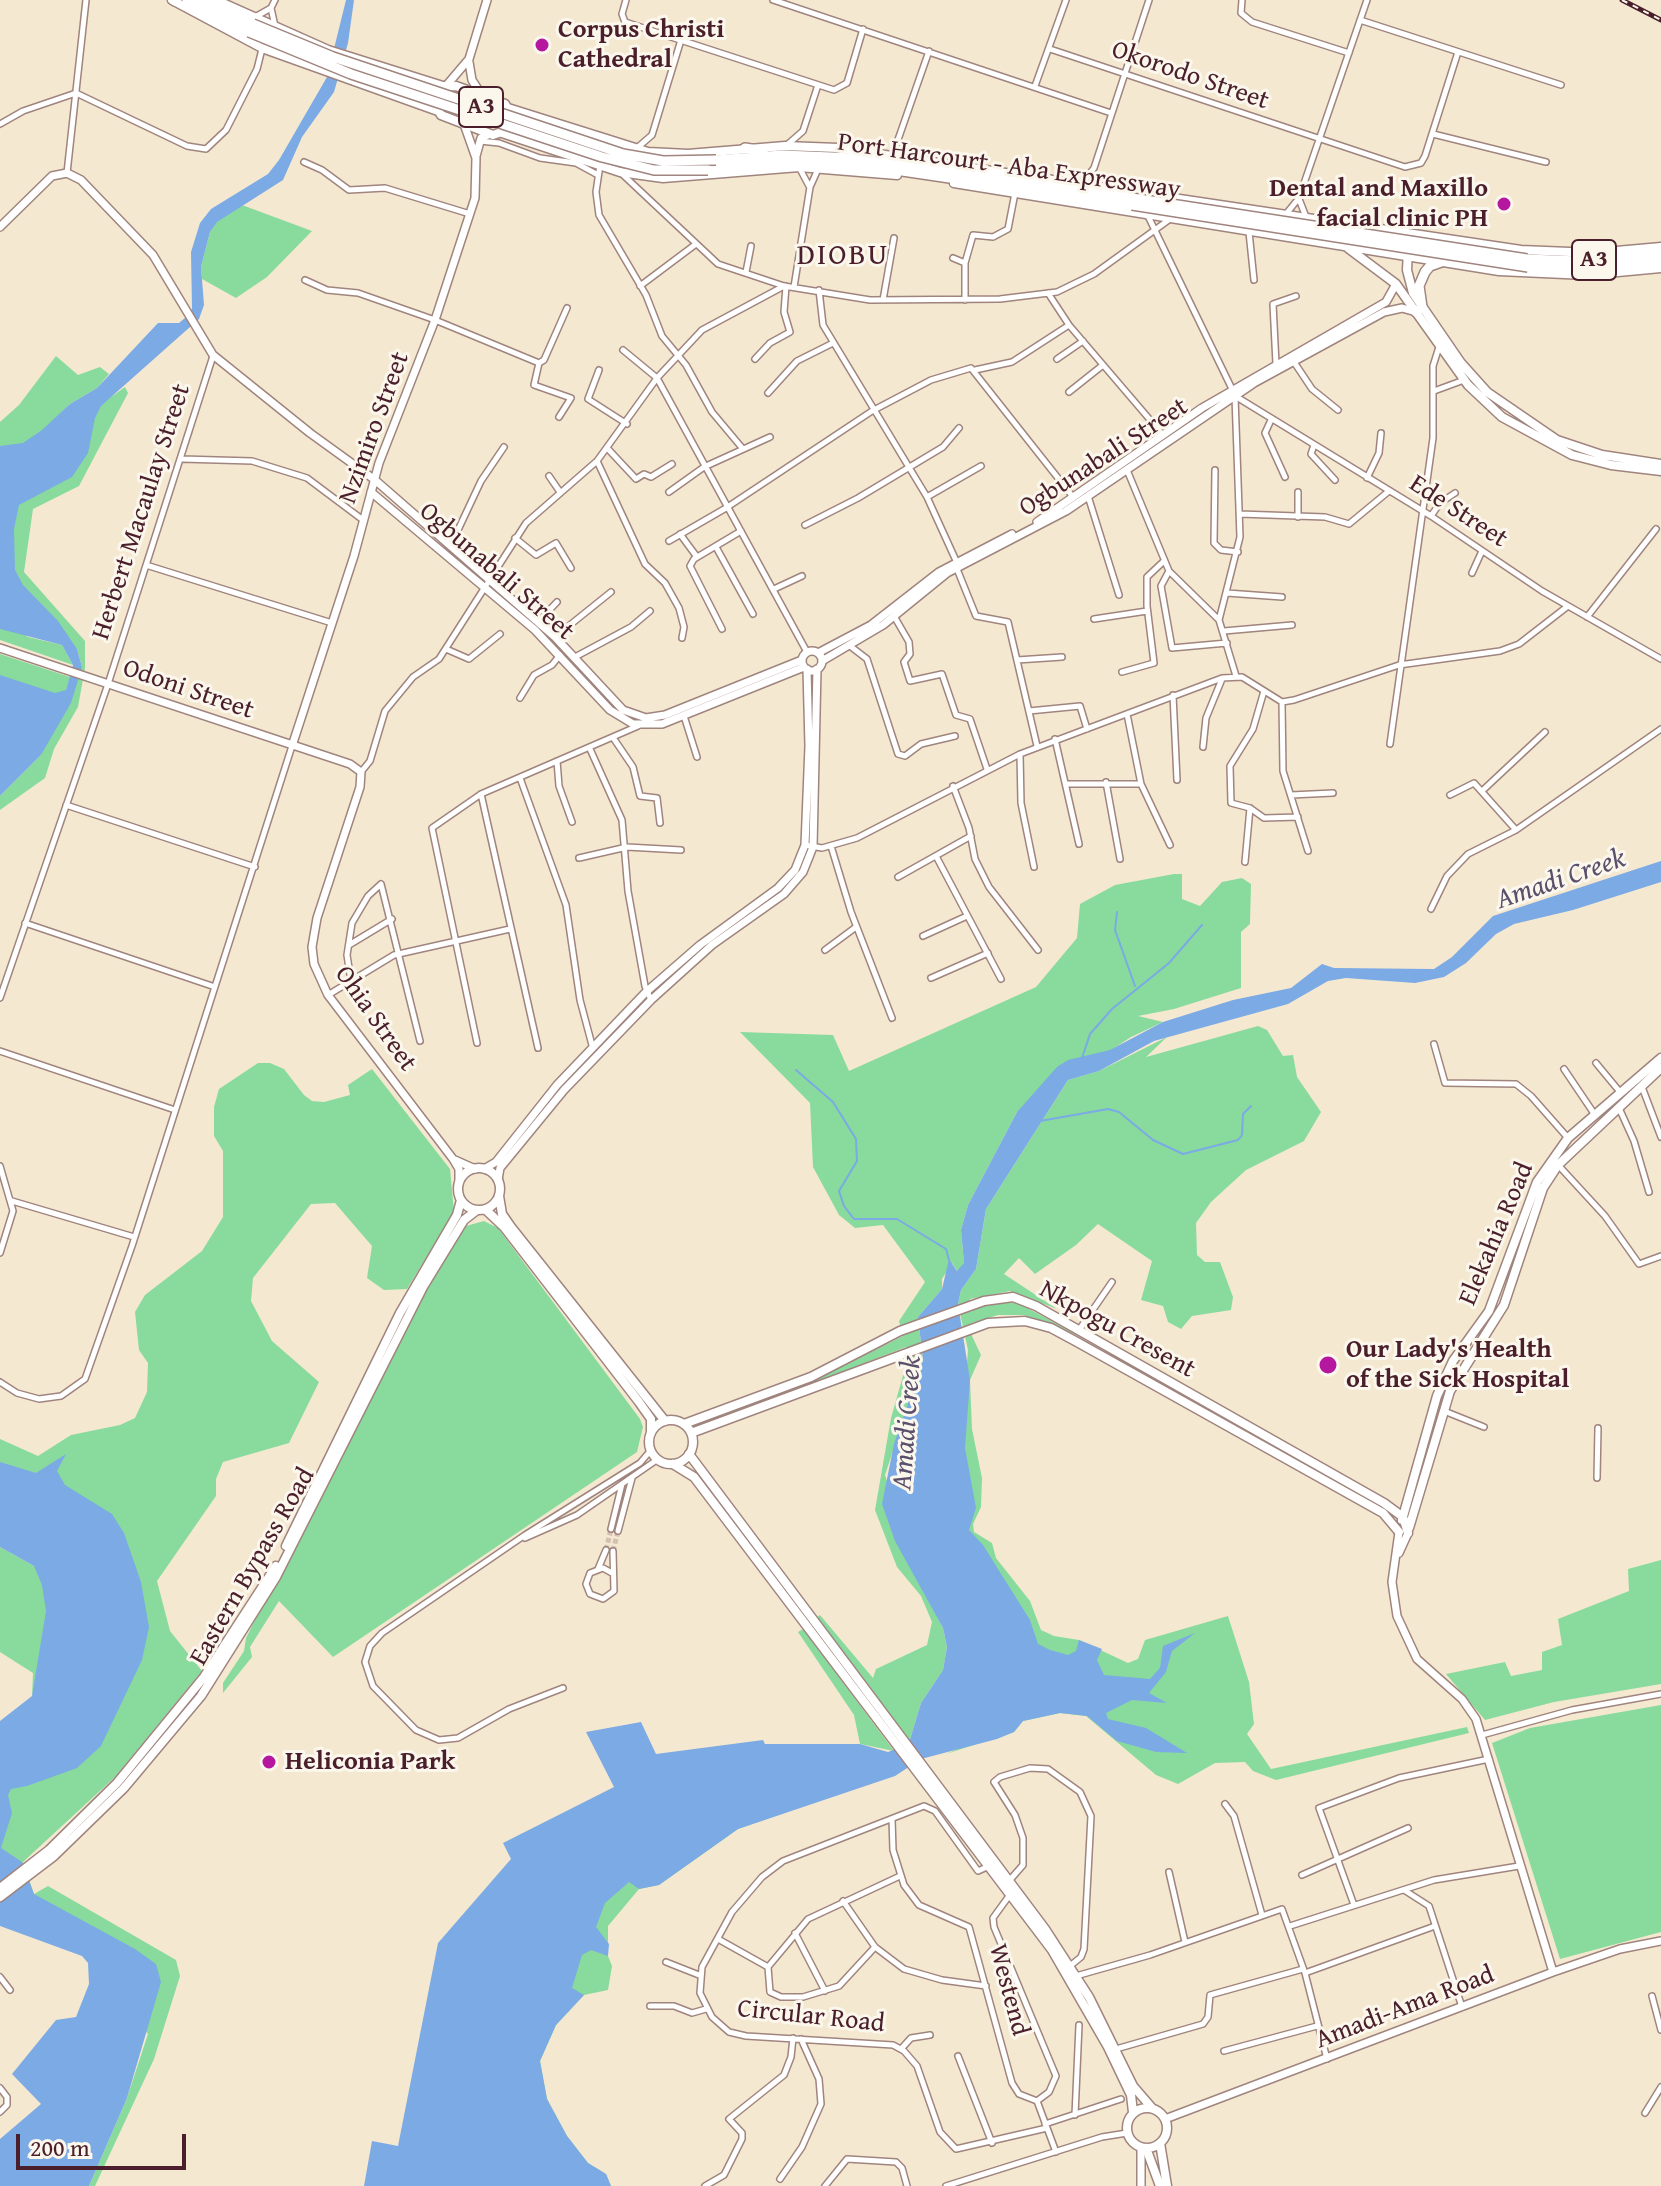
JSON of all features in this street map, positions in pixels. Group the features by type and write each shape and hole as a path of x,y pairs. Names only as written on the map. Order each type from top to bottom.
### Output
{"highway":[{"name":"Port Harcourt - Aba Expressway","path":"187,0 333,57 606,150 663,161 716,160 783,150 880,159 1132,202"},
{"name":"Port Harcourt - Aba Expressway","path":"202,0 351,74 602,157 654,170 800,164 914,171 1528,263 1588,268 1661,261"},
{"path":"745,148 783,150"},
{"path":"748,170 800,164"},
{"name":"Port Harcourt - Aba Expressway","path":"1528,263 1661,253"},
{"path":"1419,310 1421,279 1430,266 1444,261"}],"main road":[{"path":"174,0 262,48 438,111 490,134 502,133 599,170 690,178 748,170"},
{"path":"216,0 252,25 275,28 354,59 446,87 481,94 508,108 634,149 663,153 745,148"},
{"path":"438,111 436,97 446,87"},
{"path":"502,133 510,122 508,108"},
{"path":"783,150 814,146 893,154 1521,250 1594,253 1661,247"},
{"path":"800,164 894,174 1249,232 1549,275 1661,268"},
{"path":"1350,224 1342,235 1347,247 1396,284 1474,379 1535,428 1581,449 1661,464"},
{"path":"1410,234 1409,284 1419,310 1439,347 1464,380 1502,417 1553,447 1594,461 1661,471"},
{"name":"Elekahia Road","path":"1404,1533 1407,1498 1445,1377 1489,1311 1537,1182 1568,1138 1661,1058"},
{"name":"Elekahia Road","path":"1404,1533 1415,1509 1444,1411 1461,1369 1504,1305 1543,1188 1558,1165 1661,1068"},
{"path":"897,1742 689,1454 691,1433 684,1424 665,1421 511,1227 502,1214 498,1180 479,1169 459,1183 461,1200 504,1227 639,1402 651,1419 651,1450 658,1459 694,1477 1052,1950 1085,2003 1125,2081 1133,2112 1127,2122 1127,2133 1144,2148 1160,2186"},
{"path":"481,1210 499,1196"},
{"name":"Eastern Bypass Road","path":"0,1888 51,1853 117,1783 194,1691 255,1600 289,1540 400,1313 457,1215 461,1200"},
{"name":"Eastern Bypass Road","path":"0,1897 124,1788 172,1733 234,1648 304,1524 423,1287 464,1220 481,1210"},
{"name":"Nkpogu Cresent","path":"684,1424 811,1377 900,1331 1005,1296 1023,1300 1079,1330 1384,1503 1403,1517"},
{"name":"Nkpogu Cresent","path":"691,1433 988,1323 1012,1319 1051,1328 1383,1513 1404,1533"},
{"path":"651,1433 665,1421"},
{"path":"673,1464 689,1454"},
{"path":"1384,1503 1398,1504 1407,1498"},
{"path":"1403,1517 1415,1509"},
{"name":"Nkpogu Cresent","path":"1383,1513 1403,1517"},
{"path":"990,1865 1070,1966 1137,2093 1165,2119 1167,2130 1160,2143 1167,2186"},
{"path":"1133,2112 1152,2108"},
{"path":"1144,2148 1160,2143"}],"street":[{"path":"0,227 43,182 67,173 86,0"},
{"path":"252,25 271,8 275,0"},
{"path":"446,87 462,73 469,59 487,0"},
{"path":"626,0 622,14 625,22 834,90 847,83 863,29"},
{"path":"773,0 1111,113"},
{"path":"1035,86 1066,0"},
{"path":"1082,183 1094,168 1149,0"},
{"path":"1242,0 1241,13 1252,22 1349,53"},
{"path":"1286,214 1299,198 1367,0"},
{"path":"271,8 275,28"},
{"path":"1360,20 1561,85"},
{"path":"634,149 652,135 681,40"},
{"path":"0,124 23,111 76,93 187,146 206,149 226,130 257,69 262,48"},
{"name":"Okorodo Street","path":"1050,49 1318,140 1413,167 1421,163 1433,134"},
{"path":"893,154 929,51"},
{"path":"1458,52 1433,134 1546,162"},
{"path":"469,59 472,80 481,94"},
{"path":"783,150 803,131 818,85"},
{"name":"Nzimiro Street","path":"292,746 375,480 435,320 470,214 478,185 476,158 464,124"},
{"path":"803,131 814,146"},
{"path":"476,158 479,141 490,134"},
{"path":"652,135 663,153"},
{"path":"479,141 499,143 540,158 574,162 599,170 599,215 640,286 662,336 686,365 712,412 743,449"},
{"path":"304,162 322,170 349,190 385,188 470,214"},
{"path":"800,164 810,187"},
{"path":"794,287 810,187 819,167"},
{"path":"1094,168 1099,185"},
{"path":"620,172 718,264 785,286 883,300 965,300 1048,293 1094,274 1170,219"},
{"name":"Ogbunabali Street","path":"67,173 81,180 140,239 213,355 310,433 375,480 447,544 560,654 610,710 638,726"},
{"path":"640,192 640,182 646,176"},
{"path":"965,300 965,263 973,235 993,237 1008,229 1015,193"},
{"path":"1299,198 1306,217"},
{"path":"1148,216 1234,393 1240,514 1238,552 1219,620"},
{"path":"1249,232 1254,280"},
{"path":"883,300 894,238"},
{"path":"640,286 696,244"},
{"path":"746,272 751,246"},
{"path":"953,258 965,263"},
{"path":"305,280 327,290 358,293 435,320 539,363"},
{"path":"1386,302 1396,284"},
{"path":"361,772 370,761 385,711 413,677 439,659 515,538 536,512 608,449 657,378 677,355 714,322 785,286"},
{"path":"755,359 770,343 790,332 784,312 785,286"},
{"path":"819,290 821,318 833,343 927,497 976,616 1008,622 1037,746"},
{"path":"1048,293 1069,325 1164,435"},
{"path":"1276,364 1273,304 1296,296"},
{"name":"Ogbunabali Street","path":"820,657 850,646 958,566 1088,496 1276,364 1386,302 1408,300"},
{"path":"559,417 571,398 534,385 539,363 544,360 567,308"},
{"name":"Ogbunabali Street","path":"820,657 958,566 1037,522 1164,435 1234,393 1384,312 1402,308 1419,310"},
{"path":"669,541 726,508 872,411 931,380 965,369 975,370 1012,362 1069,325"},
{"path":"1057,359 1083,341"},
{"path":"768,393 797,361 833,343"},
{"path":"1390,744 1399,665 1424,512 1433,438 1433,366 1439,347"},
{"path":"498,1180 500,1168 592,1045 700,945 789,879 809,846 809,746 804,666 807,652 657,378 623,350"},
{"name":"Herbert Macaulay Street","path":"0,998 109,682 213,355"},
{"path":"1294,362 1312,389 1338,410"},
{"path":"1069,392 1103,365"},
{"path":"599,370 589,401 605,406 627,424"},
{"path":"975,370 1074,498"},
{"path":"1434,391 1464,380"},
{"name":"Ede Street","path":"1234,393 1271,420 1431,516 1568,606 1660,657"},
{"path":"1271,420 1265,433 1285,477"},
{"path":"805,525 943,447 959,428"},
{"path":"1367,478 1379,453 1381,433"},
{"path":"669,492 704,467 770,437"},
{"path":"1314,445 1311,454 1335,480"},
{"path":"447,544 504,447"},
{"path":"608,449 636,479 644,474 651,477 672,464"},
{"path":"182,459 252,461 307,478 363,520"},
{"path":"597,461 645,564 665,583 679,608 684,627 682,638"},
{"path":"927,497 981,466"},
{"path":"1127,470 1169,571 1219,620 1236,676"},
{"path":"1215,470 1214,543 1221,550 1238,552"},
{"path":"549,476 560,492"},
{"path":"1240,514 1325,517 1349,524 1389,491"},
{"name":"Ogbunabali Street","path":"371,492 538,622 575,657 615,704 646,718 682,709 804,666"},
{"path":"1298,492 1298,517"},
{"path":"1431,516 1440,503 1455,493"},
{"path":"1088,496 1119,595"},
{"path":"367,508 390,506"},
{"path":"1587,617 1656,529"},
{"path":"722,629 690,569 691,563 742,531"},
{"path":"680,534 697,557"},
{"path":"515,538 536,555 556,543 571,568"},
{"path":"716,547 753,614"},
{"path":"1472,573 1482,551"},
{"path":"1122,672 1154,663 1147,611 1147,577 1164,561"},
{"path":"146,565 332,623"},
{"path":"1169,571 1161,586 1172,648 1227,643"},
{"path":"774,589 802,576"},
{"path":"555,637 611,592"},
{"path":"1227,593 1282,597"},
{"path":"538,622 557,602"},
{"path":"809,846 831,846 857,838 953,786 1037,746 1222,678 1236,676 1282,702 1399,665 1500,651 1519,644 1568,606"},
{"path":"575,657 631,627 650,611"},
{"path":"1094,619 1147,611"},
{"path":"894,616 909,642 910,654 904,662 910,681 942,674 956,715 970,719 987,769"},
{"path":"1224,631 1292,625"},
{"path":"446,649 469,659 500,634"},
{"path":"850,646 867,659 898,754 905,756 921,744 955,736"},
{"name":"Odoni Street","path":"0,648 350,764 361,772"},
{"path":"453,1159 479,1169 496,1162 560,1088 651,1000 712,945 784,894 803,872 809,846 820,657 807,652"},
{"path":"520,698 534,675 552,665 560,654"},
{"path":"1017,660 1062,657"},
{"path":"477,1043 431,832 442,819 481,794 638,726 662,724 804,666 817,669"},
{"path":"1203,747 1206,718 1222,678"},
{"path":"1264,691 1253,729 1228,774 1232,804 1250,808 1264,818 1298,817"},
{"path":"1173,695 1177,780"},
{"path":"1282,702 1281,753 1308,851"},
{"path":"1029,711 1080,706 1087,729"},
{"path":"1127,714 1141,784 1170,845"},
{"path":"684,716 697,757"},
{"path":"623,732 624,720"},
{"path":"1431,909 1455,866 1480,847 1516,830 1661,729"},
{"path":"1482,791 1545,732"},
{"path":"613,739 633,767 640,796 653,795 657,798 660,823"},
{"path":"1055,739 1079,844"},
{"path":"0,1382 17,1393 39,1399 61,1396 80,1386 134,1237 292,746"},
{"path":"590,749 619,807 627,847 628,891 646,992 651,1000"},
{"path":"1020,754 1023,820 1034,867"},
{"path":"557,761 559,786 572,822"},
{"name":"Ohia Street","path":"361,772 313,937 313,961 328,995 453,1159 459,1169 459,1183"},
{"path":"520,778 566,905 580,1000 592,1045"},
{"path":"1106,782 1120,859"},
{"path":"1450,795 1470,782 1482,791 1516,830"},
{"path":"1067,784 1141,784"},
{"path":"953,786 971,836 972,850 989,887 1038,950"},
{"path":"1291,795 1333,793"},
{"path":"481,794 538,1048"},
{"path":"66,805 255,867"},
{"path":"1245,862 1250,808"},
{"path":"898,877 971,836"},
{"path":"831,846 856,927 892,1018"},
{"path":"579,858 627,847 681,850"},
{"path":"936,856 1001,979"},
{"path":"351,981 348,946 357,910 380,884 401,954 420,1041"},
{"path":"923,936 967,916"},
{"path":"348,946 392,919"},
{"path":"25,923 215,987"},
{"path":"825,950 856,927"},
{"path":"328,995 401,954 510,929"},
{"path":"931,978 988,953"},
{"path":"1434,1044 1445,1083 1516,1084 1524,1088 1568,1138"},
{"path":"0,1051 175,1110"},
{"path":"1596,1063 1621,1093"},
{"path":"1564,1069 1596,1115"},
{"path":"1642,1086 1661,1137"},
{"path":"1619,1107 1634,1141 1649,1192"},
{"path":"1558,1165 1605,1216 1639,1264 1661,1256"},
{"path":"0,1166 12,1201 0,1253"},
{"path":"12,1201 134,1237"},
{"path":"1079,1330 1112,1282"},
{"path":"1444,1411 1484,1427"},
{"path":"1597,1478 1598,1428"},
{"path":"563,1688 509,1709 458,1738 439,1740 416,1730 373,1686 367,1671 367,1654 374,1639 626,1472 651,1450"},
{"path":"517,1542 577,1515 658,1459"},
{"path":"626,1472 621,1484 614,1530 633,1477"},
{"name":"Elekahia Road","path":"1404,1533 1396,1558 1393,1600 1412,1651 1420,1663 1462,1699 1482,1735 1553,1972"},
{"path":"609,1551 616,1582 614,1591 607,1598 590,1594 586,1584 589,1574 598,1569 609,1551"},
{"path":"598,1569 612,1573"},
{"path":"1482,1735 1559,1712 1661,1694"},
{"path":"1354,1905 1319,1808 1399,1778 1489,1759"},
{"path":"1007,1883 1023,1865 1023,1838 1015,1815 994,1782 1000,1777 1030,1768 1048,1769 1080,1792 1091,1816 1084,1949 1081,1957 1070,1966"},
{"path":"1225,1804 1234,1816 1262,1915"},
{"path":"666,1962 699,1975 732,1912 762,1877 783,1861 930,1806 977,1869 990,1865"},
{"name":"Westend","path":"892,1818 893,1850 900,1876 919,1905 969,1927 1012,2083 1019,2094 1037,2101"},
{"path":"1302,1875 1408,1828"},
{"path":"1290,1926 1434,1880 1519,1866"},
{"path":"1169,1872 1185,1942"},
{"path":"875,1947 842,1983 825,1991 803,1997 773,1995 769,1989 768,1967 808,1919 900,1876"},
{"path":"1403,1890 1426,1902 1462,2007"},
{"path":"1009,1896 993,1918 994,1927 1056,2076 1049,2092 1037,2101 1056,2152"},
{"path":"843,1901 875,1947 916,1974 986,1986"},
{"path":"1076,1976 1282,1909 1304,1971 1327,2060"},
{"path":"1116,2049 1203,2024 1208,2017 1210,1995 1304,1971 1435,1926"},
{"path":"795,1933 825,1991"},
{"path":"718,1939 768,1967"},
{"name":"Amadi-Ama Road","path":"1165,2119 1553,1972 1620,1949 1661,1941"},
{"name":"Circular Road","path":"699,1975 706,2009 729,2032 901,2049 914,2059 940,2132 947,2143 961,2150 1046,2126 1121,2099"},
{"path":"0,1977 10,1990"},
{"path":"1652,1996 1661,2030"},
{"path":"650,2006 674,2006 692,2013 706,2009"},
{"path":"1075,2115 1079,2025"},
{"path":"1224,2051 1317,2026"},
{"path":"901,2049 911,2038 930,2035"},
{"path":"705,2186 724,2175 742,2139 741,2132 729,2119 784,2075 791,2057 793,2038"},
{"path":"780,2179 802,2147 821,2104 819,2079 801,2039"},
{"path":"958,2056 992,2143"},
{"path":"1645,2113 1661,2087"},
{"path":"0,2088 7,2105 0,2112"},
{"path":"946,2186 968,2183 1056,2152 1127,2133"},
{"path":"1141,2186 1144,2148"},
{"path":"825,2186 847,2159 896,2162 902,2168 907,2186"}],"green space":[{"path":"242,205 312,231 267,277 236,298 202,279 201,267 210,232 216,222"},
{"path":"56,356 78,375 100,367 109,374 97,388 70,404 0,476 0,422 19,405"},
{"path":"125,387 128,393 79,486 33,509 24,572 85,641 85,668 78,707 54,749 45,778 0,810 0,796 41,755 82,667 77,649 12,612 0,497 79,420"},
{"path":"0,617 28,637 62,645 73,665 0,640"},
{"path":"0,654 70,677 66,690 0,774"},
{"path":"1182,874 1182,899 1200,906 1222,882 1242,878 1251,884 1250,924 1241,932 1241,988 1174,1009 1138,1016 1163,1022 1131,1037 1017,1112 968,1205 961,1230 964,1263 958,1272 952,1263 942,1279 942,1289 918,1317 923,1360 885,1475 921,1585 943,1628 947,1647 943,1670 921,1703 909,1743 815,1619 820,1615 873,1678 876,1669 927,1645 932,1622 921,1596 897,1567 875,1510 891,1418 908,1358 906,1347 695,1429 692,1424 809,1383 903,1336 899,1321 925,1282 883,1225 855,1228 839,1215 813,1167 810,1103 740,1032 833,1035 849,1071 1036,987 1077,938 1080,904 1115,885"},
{"path":"1258,1026 1267,1030 1283,1056 1293,1055 1297,1077 1321,1112 1304,1141 1246,1170 1211,1202 1196,1223 1197,1255 1205,1262 1220,1262 1233,1297 1231,1310 1192,1316 1181,1329 1168,1322 1163,1306 1141,1300 1152,1261 1098,1224 1076,1245 1035,1274 1019,1258 1004,1274 1057,1309 1010,1291 970,1299 970,1312 993,1302 1018,1303 1079,1336 1024,1315 998,1315 972,1323 972,1336 981,1355 970,1380 972,1429 982,1478 981,1507 973,1524 974,1532 992,1543 996,1558 1030,1601 1041,1630 1054,1636 1079,1640 1128,1663 1138,1659 1145,1640 1228,1616 1249,1682 1254,1724 1247,1734 1271,1769 1467,1727 1469,1733 1276,1780 1253,1771 1245,1762 1215,1763 1178,1784 1156,1775 1086,1716 1060,1713 1023,1721 1014,1732 946,1754 979,1740 1041,1661 969,1538 958,1480 968,1350 958,1304 961,1290 976,1269 986,1209 1068,1080 1099,1071 1167,1037 1146,1057"},
{"path":"258,1063 270,1063 284,1069 304,1095 312,1101 324,1102 350,1095 348,1085 372,1069 450,1169 454,1212 407,1289 384,1290 367,1278 372,1246 335,1203 311,1204 253,1278 251,1301 272,1341 319,1382 289,1443 223,1462 216,1479 216,1496 157,1581 170,1631 202,1671 115,1777 23,1862 34,1894 48,1886 176,1960 180,1976 154,2059 95,2186 89,2186 127,2098 148,2034 40,1899 0,1868 0,1794 73,1752 30,1478 0,1466 0,1439 38,1456 71,1435 120,1425 135,1418 147,1392 148,1363 139,1350 135,1312 145,1295 202,1251 223,1217 223,1151 214,1136 214,1107 219,1089"},
{"path":"484,1221 498,1228 640,1419 643,1427 637,1452 333,1657 279,1601 250,1647 252,1657 223,1693 223,1683 244,1651 246,1638 389,1351 451,1243 466,1226"},
{"path":"0,1547 34,1566 60,1592 32,1696 33,1673 0,1652"},
{"path":"1661,1560 1661,1684 1554,1702 1485,1720 1446,1674 1505,1662 1511,1676 1542,1670 1542,1652 1562,1645 1558,1619 1629,1591 1628,1569"},
{"path":"803,1629 894,1751 860,1744 854,1715 798,1632"},
{"path":"1661,1705 1661,1932 1560,1959 1492,1743 1530,1728"},
{"path":"790,1811 738,1829 659,1885 639,1889 608,1926 608,1956 612,1966 608,1990 584,1995 556,2025 540,2061 547,2099 567,2136 588,2163 606,2174 611,2186 579,2186 541,2103 530,2024 576,1925 643,1860"}],"water":[{"path":"346,0 354,0 348,43 334,92 302,137 283,180 217,222 210,232 201,267 204,305 199,319 101,406 95,418 88,453 72,477 19,505 14,529 15,570 23,585 58,621 77,649 82,667 71,703 41,755 0,796 0,675 55,693 66,690 73,665 62,645 0,629 0,446 23,443 42,430 70,404 97,388 158,323 179,323 192,309 191,252 200,223 211,209 268,174 279,160 327,77"},
{"name":"Amadi Creek","path":"1661,861 1661,882 1573,910 1514,924 1496,934 1466,963 1444,977 1415,983 1346,978 1328,981 1288,1004 1154,1041 1099,1071 1068,1080 986,1209 976,1269 961,1290 958,1304 970,1380 965,1448 976,1508 969,1530 983,1545 1030,1620 1038,1644 1068,1655 1076,1651 1079,1640 1102,1649 1097,1660 1104,1675 1150,1679 1160,1668 1163,1646 1195,1633 1172,1651 1166,1672 1149,1693 1167,1703 1132,1700 1106,1713 1108,1719 1146,1728 1187,1753 1156,1752 1117,1741 1087,1716 1060,1713 1023,1721 1014,1732 997,1739 921,1759 895,1776 738,1829 659,1885 639,1889 629,1882 605,1903 596,1927 609,1944 608,1956 591,1950 582,1955 572,1988 584,1995 556,2025 540,2061 547,2099 567,2136 588,2163 606,2174 611,2186 364,2186 372,2141 398,2146 438,1943 511,1859 503,1843 614,1787 586,1732 641,1722 656,1754 763,1740 765,1744 860,1744 888,1752 909,1743 921,1703 943,1670 947,1647 943,1628 895,1541 882,1504 894,1444 923,1360 918,1317 942,1289 949,1259 957,1271 964,1263 961,1230 968,1205 1017,1112 1057,1067 1068,1060 1110,1050 1163,1022 1233,1000 1291,988 1322,964 1334,968 1434,969 1452,957 1493,916"},
{"path":"66,1454 57,1471 65,1485 112,1514 124,1533 141,1582 149,1627 142,1660 101,1746 77,1768 11,1789 8,1795 12,1813 1,1848 22,1862 34,1894 135,1949 156,1964 161,1982 127,2098 89,2186 0,2186 0,2139 41,2104 12,2074 56,2020 76,2017 89,1984 88,1963 82,1956 0,1926 0,1721 32,1696 46,1611 42,1585 34,1566 0,1547 0,1462 36,1473"}],"waterway":[{"path":"1117,912 1115,930 1135,986"},
{"path":"1082,1058 1090,1034 1112,1009 1169,963 1202,925"},
{"path":"796,1070 833,1102 856,1139 857,1161 839,1191 844,1206 854,1219 897,1219 946,1249 949,1260"},
{"path":"1040,1121 1108,1109 1119,1112 1153,1140 1183,1154 1238,1140 1242,1135 1243,1114 1251,1106"}],"tunnel":[{"path":"606,1550 611,1529"},
{"path":"613,1551 618,1531"}],"railway":[{"path":"1622,0 1661,20"}],"place":[{"name":"Corpus Christi Cathedral","path":"542,45"},
{"name":"Dental and Maxillo facial clinic PH","path":"1504,204"},
{"name":"Our Lady's Health of the Sick Hospital","path":"1328,1365"},
{"name":"Heliconia Park","path":"269,1762"}],"district":[{"name":"DIOBU","path":"843,256"}]}
